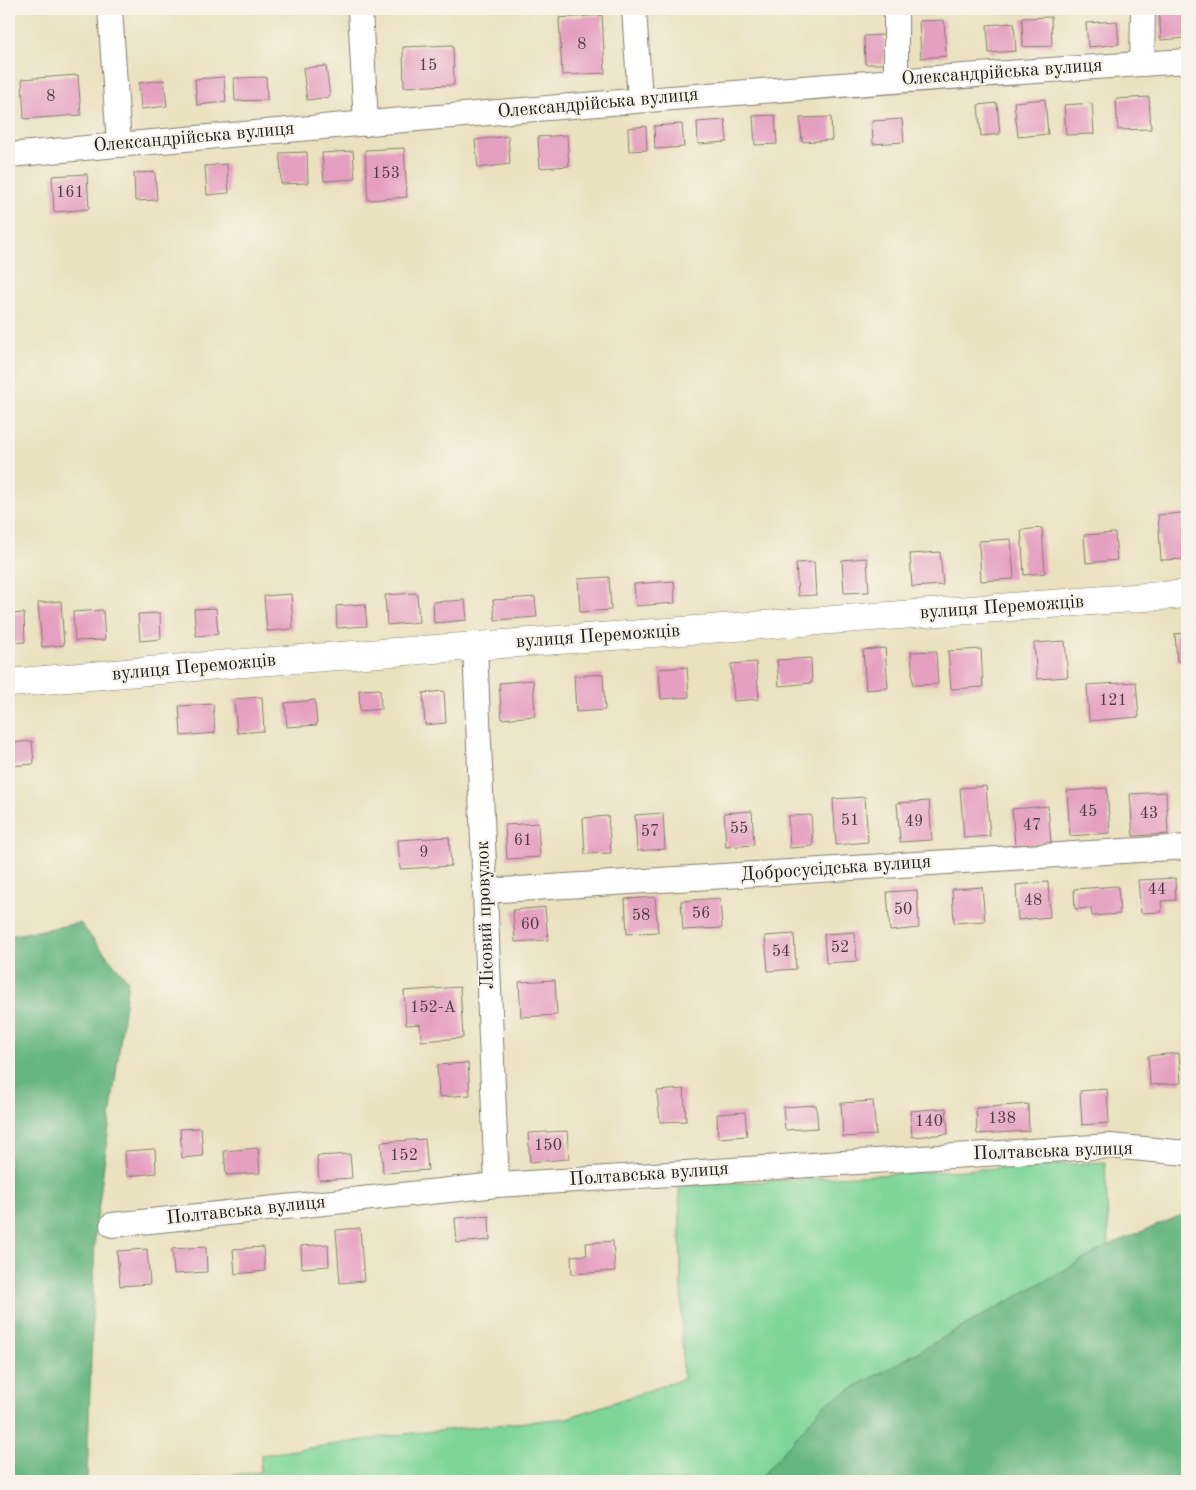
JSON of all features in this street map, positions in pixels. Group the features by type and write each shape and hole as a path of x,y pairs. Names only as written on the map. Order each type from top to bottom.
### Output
{"street":[{"path":"110,9 119,145"},
{"path":"360,9 366,124"},
{"path":"634,9 640,100"},
{"path":"896,9 896,80"},
{"path":"1142,64 1143,9"},
{"name":"Олександрійська вулиця","path":"9,155 640,100 896,80 1187,61"},
{"name":"вулиця Переможців","path":"9,683 475,646 1187,594"},
{"name":"Лісовий провулок","path":"475,646 496,1185"},
{"name":"Добросусідська вулиця","path":"485,891 1187,847"},
{"name":"Полтавська вулиця","path":"112,1226 496,1185 1110,1146 1187,1153"}],"green space":[{"path":"80,923 128,981 95,1234 87,1481 9,1481 9,936"},
{"path":"1105,1162 1109,1245 825,1404 758,1481 179,1481 260,1472 261,1455 405,1434 567,1418 683,1379 679,1186"},
{"path":"1187,1213 1187,1481 758,1481 825,1404 1109,1245"}],"building":[{"path":"1159,9 1187,9 1187,38 1161,40"},
{"path":"602,15 605,73 562,75 559,18"},
{"path":"1051,17 1052,46 1023,47 1022,18"},
{"path":"944,20 946,56 921,58 919,21"},
{"path":"1117,21 1119,44 1088,47 1086,23"},
{"path":"1014,23 1016,51 989,53 987,25"},
{"path":"884,35 884,64 865,64 864,36"},
{"path":"453,45 454,85 404,87 403,47"},
{"path":"326,66 330,97 307,100 303,68"},
{"path":"78,75 81,115 24,119 22,79"},
{"path":"224,77 226,102 197,105 195,79"},
{"path":"266,77 267,100 235,101 234,78"},
{"path":"164,80 167,106 141,109 139,83"},
{"path":"1149,97 1151,129 1118,130 1116,99"},
{"path":"1045,99 1048,134 1018,137 1014,102"},
{"path":"997,103 1000,134 981,136 978,105"},
{"path":"1092,103 1094,134 1066,135 1064,105"},
{"path":"775,115 777,144 755,145 753,116"},
{"path":"831,117 832,140 802,142 800,118"},
{"path":"902,119 904,142 873,144 872,121"},
{"path":"725,120 727,142 698,144 697,122"},
{"path":"682,124 684,147 655,149 654,126"},
{"path":"646,126 647,150 629,151 628,128"},
{"path":"567,135 569,166 540,168 538,137"},
{"path":"508,136 510,164 478,168 475,140"},
{"path":"404,148 407,197 368,200 365,150"},
{"path":"353,151 355,179 324,181 322,153"},
{"path":"307,152 308,183 281,184 280,153"},
{"path":"227,164 229,193 207,195 205,166"},
{"path":"155,172 157,200 135,201 134,173"},
{"path":"87,174 89,209 54,212 52,176"},
{"path":"1182,513 1186,559 1161,560 1158,515"},
{"path":"1042,528 1045,573 1024,575 1021,530"},
{"path":"1115,533 1117,560 1086,563 1084,535"},
{"path":"1011,539 1014,579 981,581 979,541"},
{"path":"940,552 943,585 912,587 910,554"},
{"path":"867,558 869,592 844,593 842,560"},
{"path":"814,562 816,595 798,596 796,563"},
{"path":"609,577 611,610 580,612 578,579"},
{"path":"674,581 675,603 636,606 634,584"},
{"path":"417,593 419,622 387,625 385,595"},
{"path":"291,594 293,629 267,631 264,596"},
{"path":"535,597 537,617 495,620 493,600"},
{"path":"465,600 467,620 434,623 433,602"},
{"path":"61,601 64,645 42,647 38,603"},
{"path":"365,604 367,626 337,628 336,606"},
{"path":"216,608 218,634 196,636 194,609"},
{"path":"103,610 105,640 75,641 73,612"},
{"path":"24,613 25,642 9,643 9,614"},
{"path":"160,613 161,639 140,641 138,614"},
{"path":"1187,633 1187,661 1177,661 1175,634"},
{"path":"1065,641 1068,677 1037,679 1034,643"},
{"path":"885,648 888,688 866,690 863,650"},
{"path":"981,649 983,687 951,689 948,651"},
{"path":"936,651 938,684 913,685 911,652"},
{"path":"811,658 812,683 779,686 777,660"},
{"path":"756,662 759,699 734,701 731,664"},
{"path":"687,667 689,697 661,699 659,669"},
{"path":"603,674 605,710 576,712 574,676"},
{"path":"533,680 535,716 502,719 499,683"},
{"path":"1136,682 1139,717 1089,721 1087,685"},
{"path":"380,689 381,709 360,711 359,690"},
{"path":"444,691 446,723 425,725 423,693"},
{"path":"262,697 264,731 237,733 234,699"},
{"path":"315,700 317,725 287,727 285,703"},
{"path":"213,704 215,733 181,736 179,706"},
{"path":"32,741 34,764 9,766 9,743"},
{"path":"986,786 990,836 964,838 960,788"},
{"path":"1107,788 1110,833 1070,836 1067,791"},
{"path":"1166,792 1168,834 1133,836 1130,794"},
{"path":"865,797 868,842 836,845 833,799"},
{"path":"929,801 932,840 900,842 897,803"},
{"path":"1048,806 1051,843 1015,845 1012,809"},
{"path":"752,811 754,845 726,847 724,813"},
{"path":"663,813 665,849 637,851 635,815"},
{"path":"811,815 813,846 790,848 788,816"},
{"path":"608,816 611,853 585,854 583,818"},
{"path":"538,823 540,857 507,859 505,825"},
{"path":"449,837 451,866 400,869 398,840"},
{"path":"1175,878 1176,900 1161,901 1162,912 1141,913 1138,880"},
{"path":"1048,882 1050,917 1018,920 1016,885"},
{"path":"1118,886 1120,914 1092,916 1091,908 1075,909 1074,889"},
{"path":"982,887 985,921 954,923 952,889"},
{"path":"917,890 919,928 890,931 887,892"},
{"path":"655,897 658,932 627,934 625,899"},
{"path":"720,898 722,928 683,930 681,901"},
{"path":"545,907 548,940 515,942 513,910"},
{"path":"855,932 857,961 826,963 824,934"},
{"path":"794,934 796,969 768,971 765,936"},
{"path":"555,980 557,1015 521,1017 519,982"},
{"path":"460,987 463,1038 421,1041 420,1024 406,1025 404,991"},
{"path":"1179,1053 1181,1083 1150,1085 1148,1056"},
{"path":"468,1063 470,1095 439,1097 437,1065"},
{"path":"684,1089 686,1121 660,1122 657,1091"},
{"path":"1107,1089 1109,1123 1082,1125 1080,1091"},
{"path":"873,1101 876,1135 843,1137 841,1103"},
{"path":"1028,1104 1029,1131 977,1134 976,1108"},
{"path":"816,1105 818,1128 785,1130 783,1107"},
{"path":"946,1108 948,1134 912,1137 910,1111"},
{"path":"745,1112 747,1136 718,1138 717,1114"},
{"path":"201,1128 203,1156 182,1158 180,1129"},
{"path":"567,1131 569,1159 530,1162 528,1133"},
{"path":"425,1139 428,1170 383,1173 381,1142"},
{"path":"258,1148 260,1173 226,1175 224,1151"},
{"path":"155,1149 156,1173 127,1176 125,1151"},
{"path":"350,1154 352,1178 319,1180 317,1156"},
{"path":"489,1216 490,1240 457,1243 455,1218"},
{"path":"360,1228 364,1281 340,1283 336,1230"},
{"path":"613,1241 615,1271 572,1274 571,1256 587,1255 586,1243"},
{"path":"328,1244 329,1266 302,1268 301,1246"},
{"path":"206,1247 207,1272 174,1274 172,1249"},
{"path":"263,1247 265,1271 235,1274 233,1249"},
{"path":"147,1249 150,1284 120,1286 117,1251"}]}
